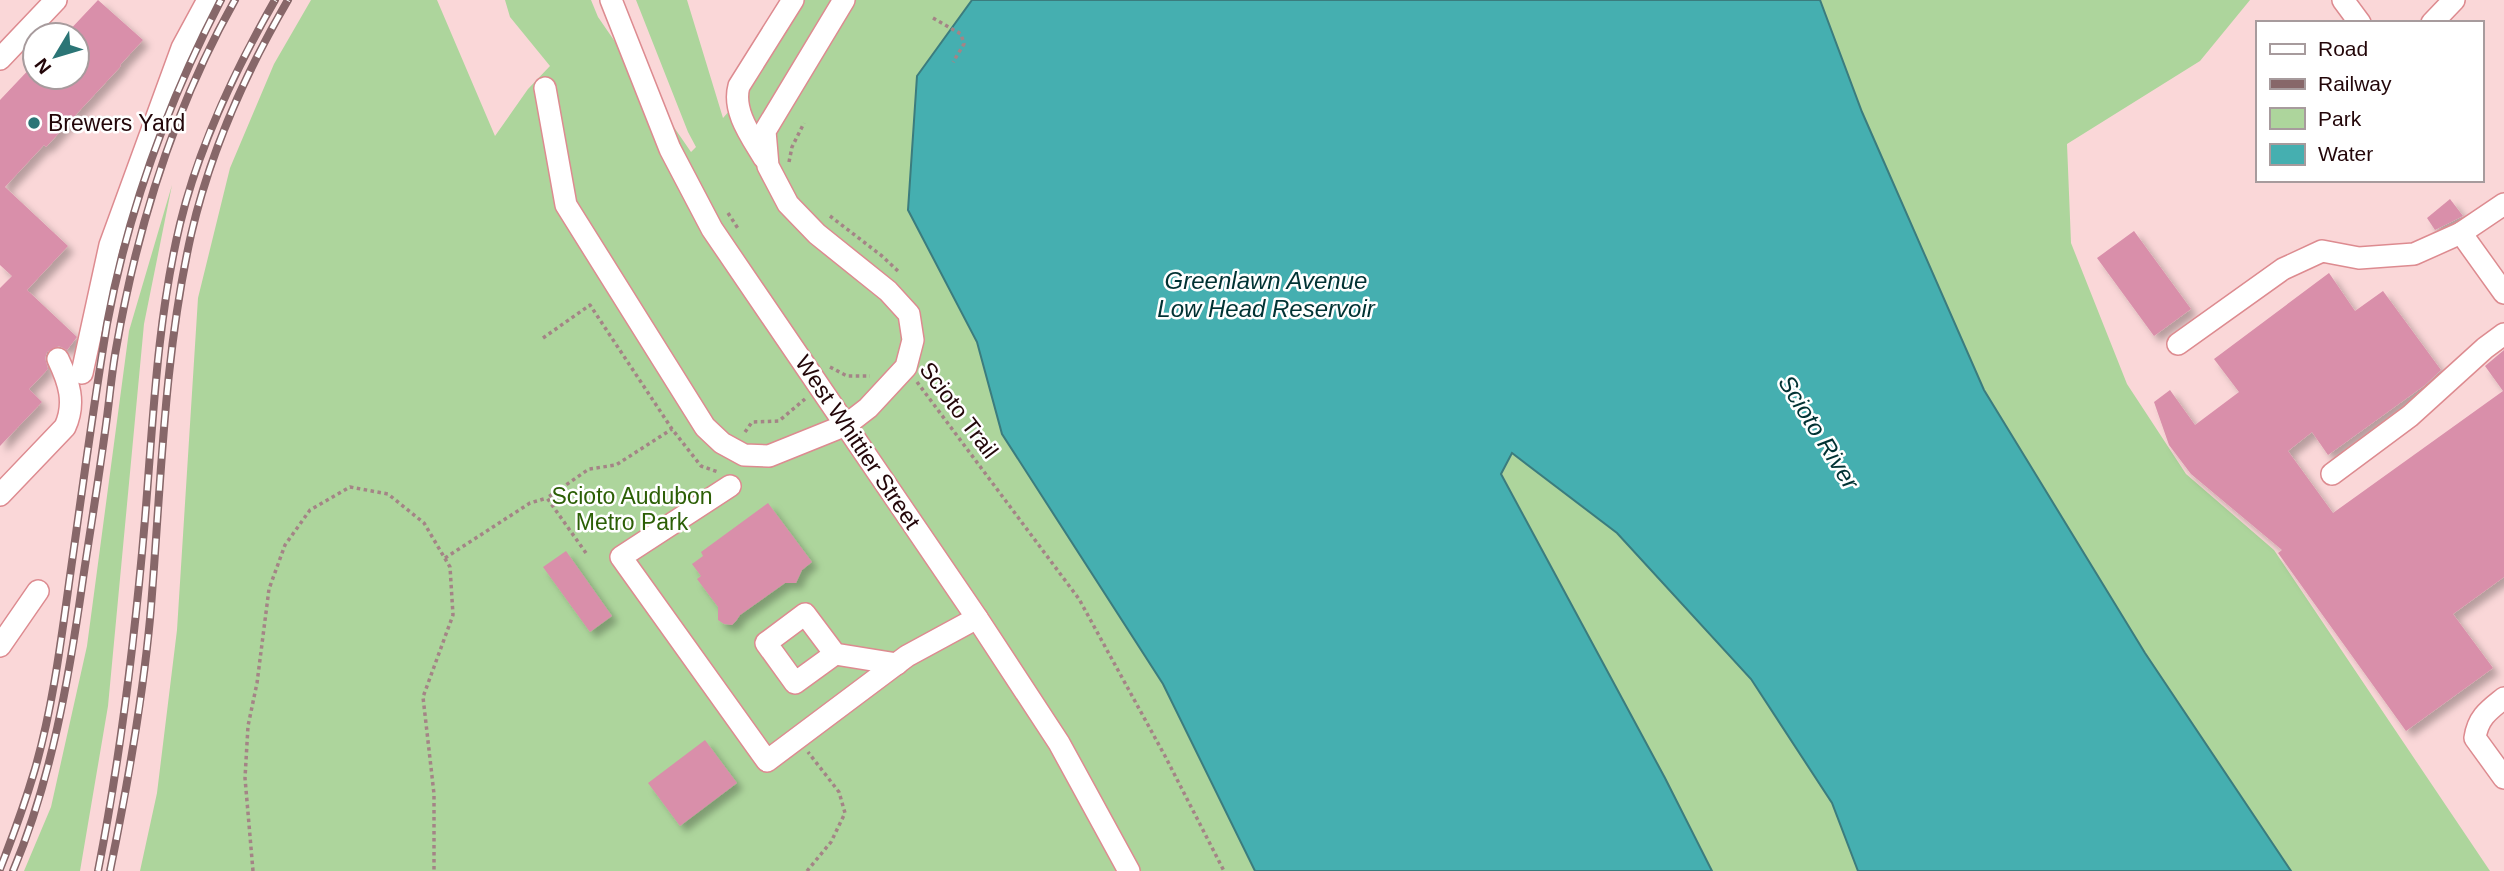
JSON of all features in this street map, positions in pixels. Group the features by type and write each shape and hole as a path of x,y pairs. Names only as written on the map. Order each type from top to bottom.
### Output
{"street":[{"path":"0,59 56,0"},
{"path":"82,373 110,245 182,48 208,0"},
{"name":"West Whittier Street","path":"611,0 652,107 689,189 712,229 978,618 1059,743 1129,871"},
{"path":"545,88 566,205 705,427 722,443 744,455 769,456 846,425 868,408 906,367 913,340 909,314 888,291 817,234 788,204 742,118 736,96 739,86 793,0"},
{"path":"768,166 765,131 844,0"},
{"path":"2343,0 2359,21"},
{"path":"2434,21 2454,0"},
{"path":"2178,344 2283,269 2322,251 2359,258 2414,254 2461,233 2504,204"},
{"path":"2461,233 2504,293"},
{"path":"2332,474 2410,416 2504,334"},
{"path":"0,495 55,439 70,416 72,400 68,379 58,359"},
{"path":"730,486 621,556 767,761 907,656 978,618"},
{"path":"0,646 38,591"},
{"path":"835,654 897,664"},
{"path":"2504,698 2483,715 2475,737 2504,778"}],"path":[{"path":"933,18 961,34 964,44 953,62"},
{"path":"725,208 740,231"},
{"path":"830,367 847,376 873,376"},
{"name":"Scioto Trail","path":"906,367 1079,599 1224,871"},
{"path":"445,558 530,503 547,498 589,469 616,465 672,429"},
{"path":"253,871 245,778 248,726 257,683 269,589 285,545 310,510 350,487 388,494 425,523 450,567 453,615 423,697 433,793 434,871"},
{"path":"547,498 586,553"},
{"path":"797,740 820,765 839,792 845,813 831,842 807,871"}],"green space":[{"name":"Scioto Audubon Metro Park","path":"311,0 437,0 495,136 528,89 550,66 510,17 505,0 591,0 598,17 691,152 696,147 636,0 687,0 723,118 745,93 802,0 972,0 917,76 908,210 977,342 1002,434 1163,684 1255,871 140,871 157,793 177,630 198,298 230,168 274,64"},
{"path":"1820,0 2250,0 2200,61 2067,144 2071,243 2127,384 2186,474 2274,550 2490,871 2291,871 2145,653 1984,390 1862,112"},
{"path":"172,185 144,324 108,706 80,871 24,871 51,807 87,646 129,331"},
{"path":"1512,453 1617,533 1751,679 1832,803 1858,871 1712,871 1501,473"}],"water":[{"name":"Greenlawn Avenue Low Head Reservoir","path":"972,0 1820,0 1862,112 1984,390 2145,653 2291,871 1858,871 1832,803 1751,679 1617,533 1512,453 1501,474 1665,778 1712,871 1255,871 1163,684 1002,434 977,342 908,210 917,76"}],"building":[{"name":"Brewers Yard","path":"98,0 143,40 46,147 44,145 5,187 68,246 27,290 77,337 67,350 59,346 47,352 45,358 48,369 29,389 42,402 0,446 0,288 12,276 0,265 0,100 21,78 21,91 91,91 91,21 78,21"},
{"path":"2450,199 2463,216 2435,230 2427,218"},
{"path":"2134,231 2191,309 2154,336 2097,258"},
{"path":"2329,273 2355,311 2383,291 2441,370 2425,385 2328,455 2312,432 2288,451 2333,513 2503,391 2485,366 2504,350 2504,577 2453,614 2493,668 2406,731 2278,553 2282,550 2191,474 2169,445 2154,402 2170,390 2195,425 2239,392 2214,359"},
{"path":"768,503 812,562 802,570 796,583 785,583 740,615 732,625 724,624 718,620 718,607 697,579 701,576 692,564 703,556 701,552"},
{"path":"566,551 612,616 590,632 543,567"},
{"path":"705,740 737,783 680,826 648,783"}],"railway":[{"path":"0,869 31,782 47,721 107,324 126,240 167,118 221,0"},
{"path":"13,871 27,836 49,764 65,690 115,357 135,258 160,169 176,126 213,41 235,0"},
{"path":"98,871 114,783 132,651 157,371 172,260 188,195 208,137 232,81 275,0"},
{"path":"110,871 143,683 174,330 191,235 208,173 231,113 288,0"}],"place":[{"name":"Brewers Yard","path":"34,123"}],"water label":[{"name":"Scioto River","path":"1819,432"}]}
